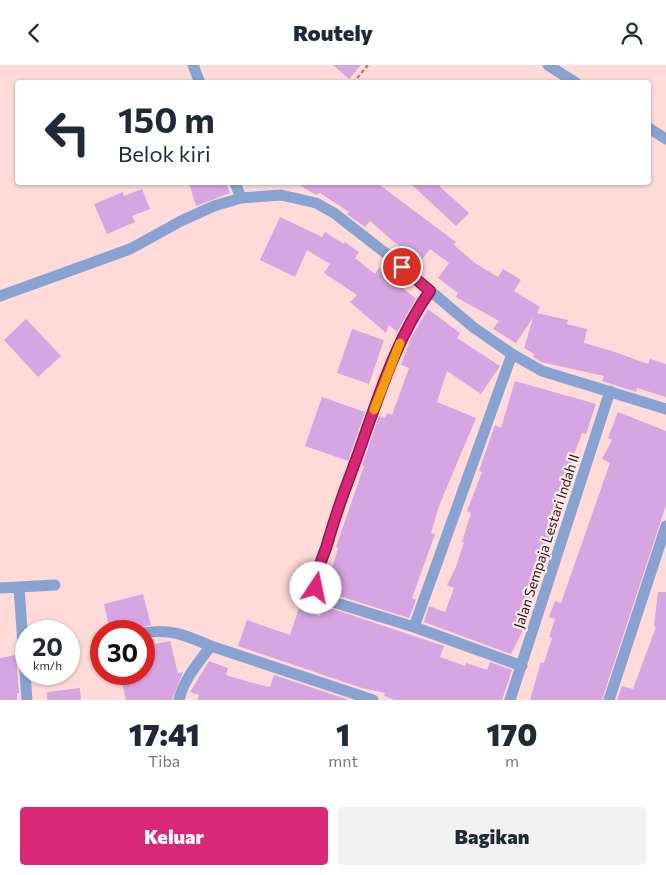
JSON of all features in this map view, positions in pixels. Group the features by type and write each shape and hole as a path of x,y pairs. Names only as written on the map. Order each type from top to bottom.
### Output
{"street":[{"path":"194,65 199,80"},
{"path":"548,65 571,80"},
{"path":"651,129 666,139"},
{"path":"236,185 241,198"},
{"path":"0,296 130,249 181,221 214,206 241,198 281,195 323,206 388,255 473,327 542,371 666,409"},
{"path":"430,291 416,310 378,396 339,507 316,581 317,591 323,598 414,627 522,666"},
{"path":"414,627 512,353"},
{"name":"Jalan Sempaja Lestari Indah II","path":"510,700 610,391"},
{"path":"608,700 663,548 666,526"},
{"path":"0,588 55,585"},
{"path":"19,588 26,700"},
{"path":"155,632 166,631 373,700"},
{"path":"179,700 181,691 190,673 211,646"}],"path":[{"path":"356,80 368,65"}],"building":[{"path":"333,65 361,65 349,79"},
{"path":"190,185 227,185 230,193 196,206"},
{"path":"299,185 380,185 456,242 454,245 475,263 498,277 503,269 521,280 514,291 540,307 537,313 568,320 567,324 587,329 584,343 648,364 650,359 666,364 666,397 637,388 636,392 602,381 604,376 541,362 533,357 534,354 524,348 533,318 516,343 493,329 499,321 456,297 458,293 438,278 449,263 430,249 421,261 394,242 370,221 365,227 347,214 349,212 320,193 316,195"},
{"path":"412,185 438,185 469,213 456,226"},
{"path":"142,189 150,209 132,216 135,222 107,234 94,204 123,192 124,196"},
{"path":"280,217 322,237 325,232 344,244 345,242 359,252 355,258 375,274 379,268 416,299 397,332 389,325 386,333 350,302 357,295 324,273 330,264 307,250 295,277 260,260"},
{"path":"428,309 460,333 457,338 500,366 481,394 447,371 437,402 476,418 439,506 431,533 435,534 412,598 416,600 409,618 336,595 326,589 338,548 336,547 379,416 385,418 387,413 392,415 409,368 401,365 411,338"},
{"path":"26,319 61,356 38,377 4,340"},
{"path":"352,329 384,340 369,384 337,373"},
{"path":"515,381 596,404 586,434 582,433 566,476 572,477 566,498 559,496 550,524 556,526 531,603 533,606 511,654 424,622 429,606 445,612 454,588 447,585 456,567 464,542 462,542 471,513 467,511 482,472 479,471 495,425 501,428"},
{"path":"322,397 365,412 348,461 305,446"},
{"path":"618,412 666,431 666,505 602,700 530,700 541,662 544,663 552,638 549,637 555,619 549,617 555,601 561,603 610,463 602,459 612,440 608,438"},
{"path":"658,592 666,592 666,700 617,700 622,686 633,689 656,627 654,626"},
{"path":"143,594 150,620 108,620 104,604"},
{"path":"324,606 444,646 440,657 465,666 466,663 487,670 490,662 512,670 502,700 395,700 384,696 385,693 362,688 238,646 247,620 290,635 299,608 320,616"},
{"path":"170,641 178,673 183,672 172,700 126,700 123,685 155,685 155,644"},
{"path":"15,655 15,685 18,685 19,693 17,693 17,700 0,700 0,658"},
{"path":"209,661 228,668 226,675 249,682 270,687 274,675 349,700 197,700 199,695 190,692"},
{"path":"80,688 81,700 47,700 47,692"}],"slow traffic":[{"path":"374,410 400,343"}],"route":[{"path":"316,588 320,566 339,507 378,396 416,310 430,291 402,267"}]}
